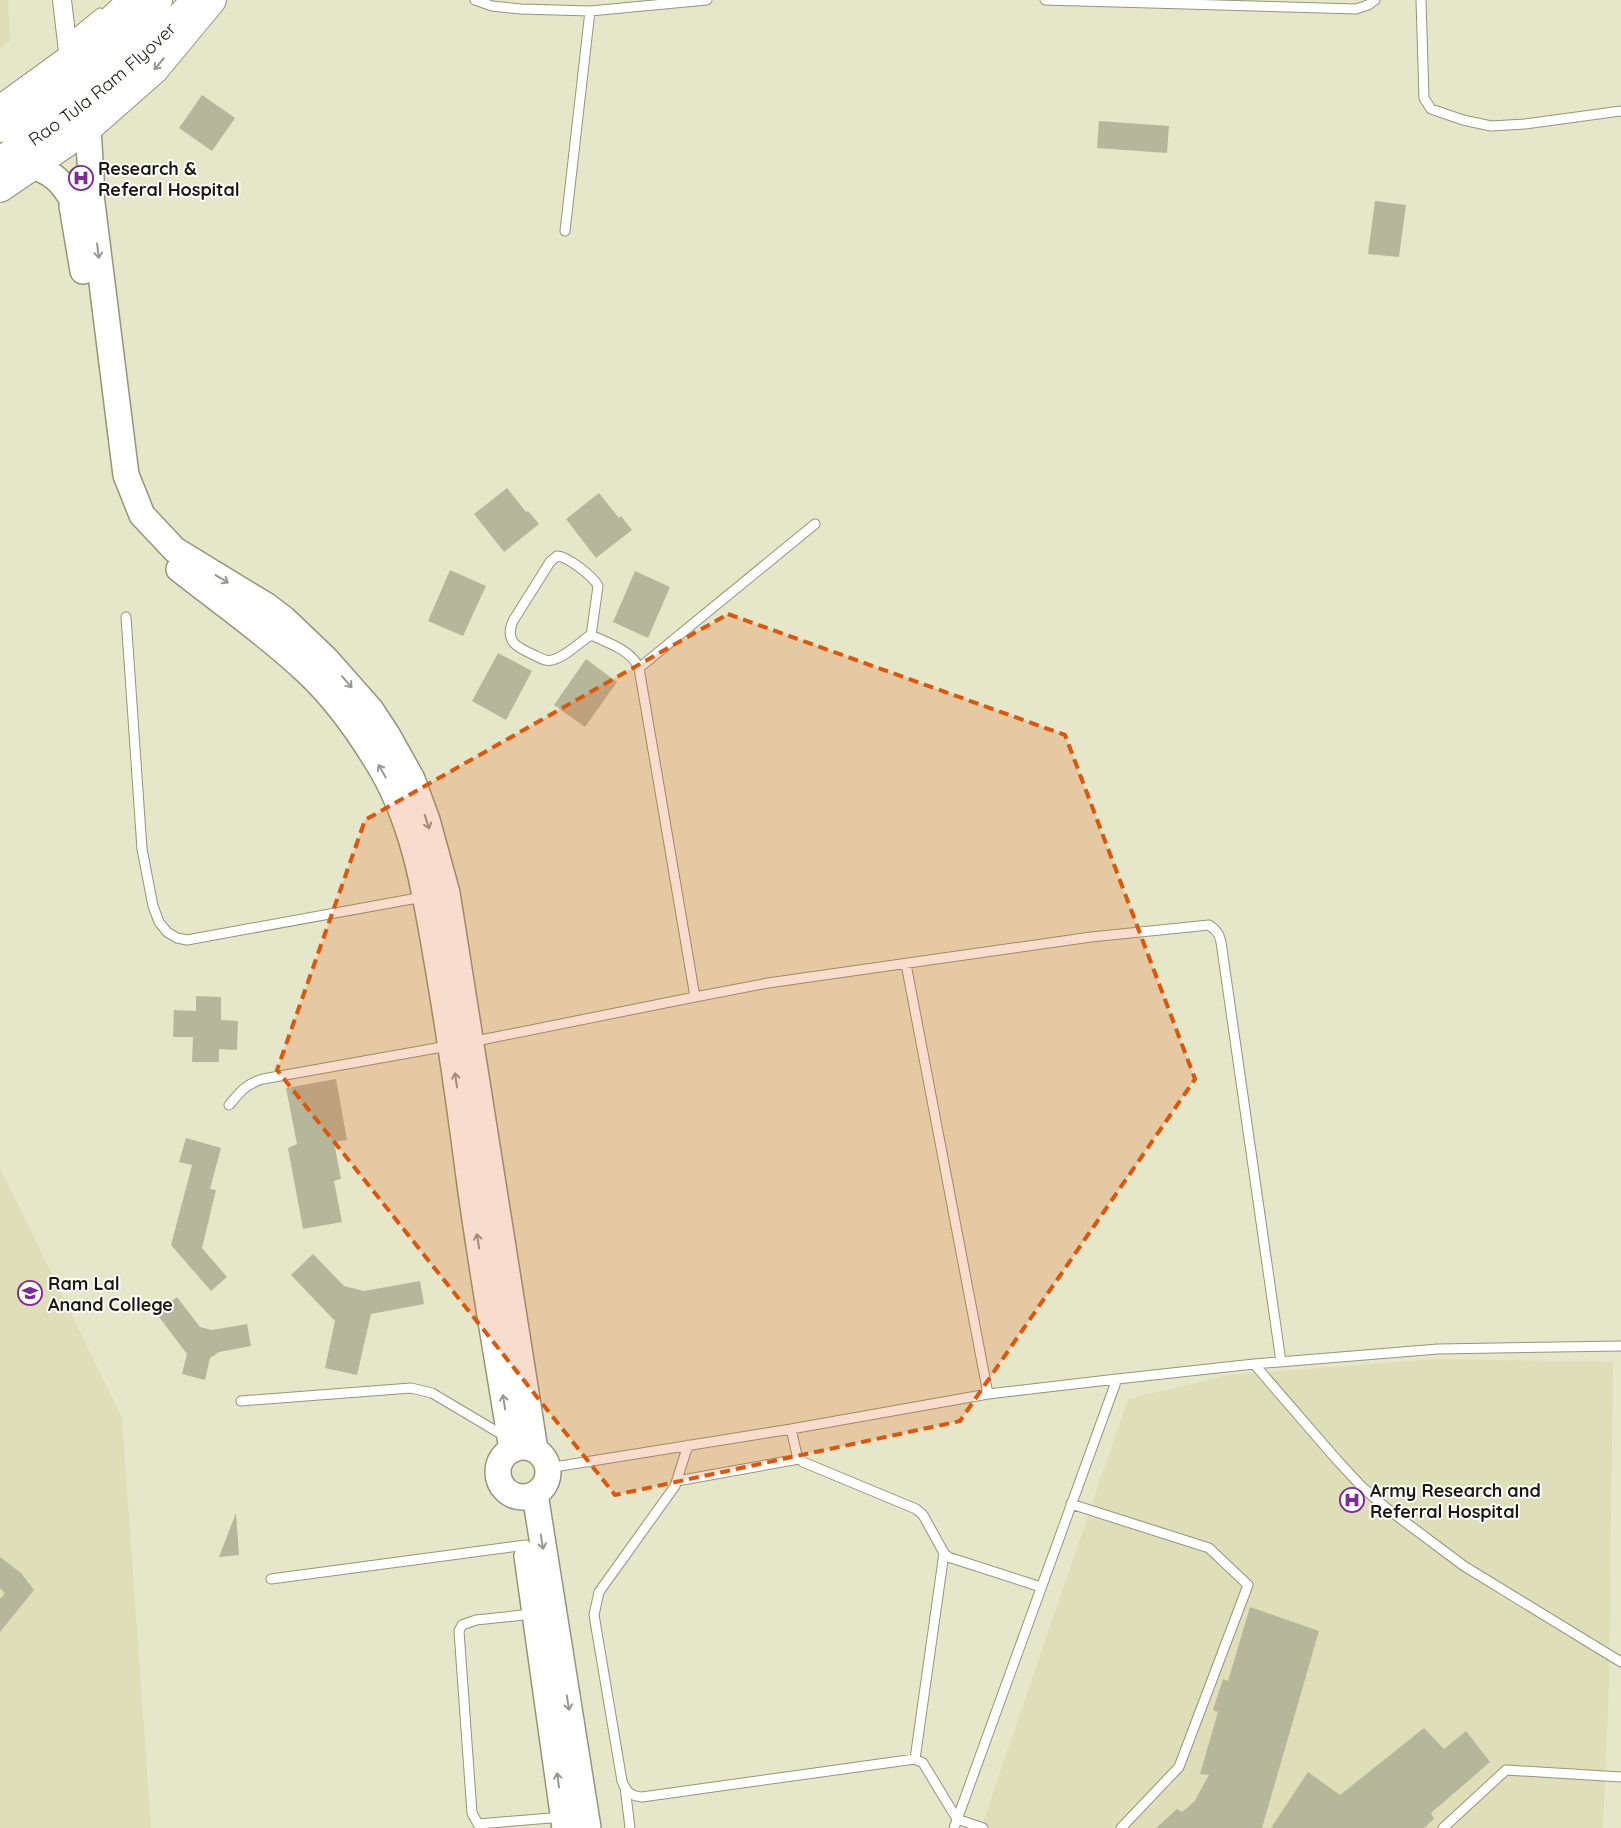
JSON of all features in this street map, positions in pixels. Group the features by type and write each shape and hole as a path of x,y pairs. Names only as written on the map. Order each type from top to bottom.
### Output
{"main road":[{"name":"Rao Tula Ram Flyover","path":"0,128 78,74 123,37 158,0"},
{"path":"0,188 88,128 154,70 212,0"},
{"path":"0,110 121,3"},
{"name":"Rao Tula Ram Flyover","path":"0,161 71,112 158,38 188,9"},
{"path":"88,128 81,200 107,392 126,476 142,515 165,550 191,560 267,606 284,619 326,659 372,710 412,779 427,820 437,895 526,1452 545,1483 541,1490 527,1495 506,1490 499,1476 502,1461 506,1454 526,1452"},
{"path":"32,166 47,171 81,200"},
{"path":"527,1495 526,1545 536,1613 575,1819"},
{"path":"527,1495 575,1819"}],"street":[{"path":"62,0 69,50"}],"lane":[{"path":"475,0 492,6 521,9 590,11 707,0"},
{"path":"1045,0 1356,9 1368,5 1375,0"},
{"path":"1421,0 1424,98 1431,109 1463,120 1491,126 1525,124 1621,112"},
{"path":"565,231 590,11"},
{"path":"639,668 815,524"},
{"path":"557,556 564,557 593,578 598,586 591,636 560,657 549,660 522,650 514,644 510,637 512,621 550,562 557,556"},
{"path":"126,618 142,849 153,906 167,932 177,938 187,940 437,895"},
{"path":"591,636 632,656 639,668 694,997"},
{"path":"229,1105 250,1083 264,1079 461,1044 768,983 1091,937 1209,926 1216,930 1219,935 1222,951 1282,1362"},
{"path":"906,964 988,1394"},
{"path":"241,1401 411,1388 432,1393 526,1452 688,1445 988,1394 1254,1364 1438,1349 1621,1346"},
{"path":"1254,1364 1337,1460 1362,1487 1385,1507 1464,1566 1511,1597 1621,1662"},
{"path":"956,1823 1117,1379"},
{"path":"791,1429 795,1450 799,1459"},
{"path":"630,1828 594,1615 595,1608 599,1592 677,1481 688,1445"},
{"path":"677,1481 799,1459 916,1509 923,1515 948,1557 1041,1587"},
{"path":"1071,1504 1209,1548 1248,1585 1178,1767 1122,1828"},
{"path":"271,1579 526,1545"},
{"path":"915,1759 944,1553"},
{"path":"536,1613 476,1620 462,1625 459,1631 472,1813 478,1824 575,1819"},
{"path":"624,1787 633,1796 642,1797 915,1759 923,1763 956,1823"},
{"path":"1443,1828 1506,1770 1621,1777"},
{"path":"956,1823 983,1828"}],"highlighted area":[{"path":"728,614 1065,735 1195,1079 960,1421 615,1495 277,1070 365,820"}],"shaded area":[{"path":"0,0 8,0 10,41 0,49"},
{"path":"0,1168 122,1418 151,1828 0,1828"},
{"name":"Army Research and Referral Hospital","path":"1437,1359 1613,1362 1609,1681 1603,1828 981,1828 1128,1399 1228,1375"}],"building":[{"path":"202,95 235,118 212,151 179,128"},
{"path":"1099,121 1169,126 1167,153 1097,148"},
{"path":"1375,201 1406,205 1399,257 1368,254"},
{"path":"507,488 526,512 528,511 539,524 504,552 474,514"},
{"path":"599,493 619,518 621,516 632,530 596,558 566,519"},
{"path":"450,570 486,586 463,636 428,621"},
{"path":"635,571 670,587 648,638 613,622"},
{"path":"498,653 532,671 506,720 472,701"},
{"path":"586,659 617,682 585,727 554,705"},
{"path":"196,996 221,997 221,1020 238,1021 237,1050 219,1049 219,1062 192,1062 193,1037 173,1037 174,1010 196,1011"},
{"path":"336,1079 347,1140 334,1142 341,1179 334,1181 342,1222 303,1229 288,1148 297,1144 286,1088"},
{"path":"186,1138 221,1148 210,1189 216,1190 202,1248 227,1277 211,1291 171,1245 192,1165 179,1162"},
{"path":"313,1254 344,1286 364,1291 420,1281 424,1304 371,1314 357,1375 325,1368 335,1321 291,1275"},
{"path":"177,1297 200,1327 212,1330 247,1324 251,1346 219,1352 210,1358 205,1380 182,1374 187,1354 156,1313"},
{"path":"236,1513 239,1555 219,1557"},
{"path":"0,1557 21,1573 34,1590 0,1632 0,1599 5,1593 0,1588"},
{"path":"1250,1607 1319,1631 1262,1828 1156,1828 1177,1809 1182,1812 1194,1802 1209,1775 1200,1774 1218,1712 1213,1710 1223,1679 1228,1681"},
{"path":"1424,1728 1444,1749 1466,1731 1490,1762 1431,1813 1434,1819 1424,1828 1271,1828 1308,1772 1340,1795"}],"place":[{"name":"Research & Referal Hospital","path":"81,178"},
{"name":"Ram Lal Anand College","path":"30,1293"},
{"name":"Army Research and Referral Hospital","path":"1352,1500"}]}
